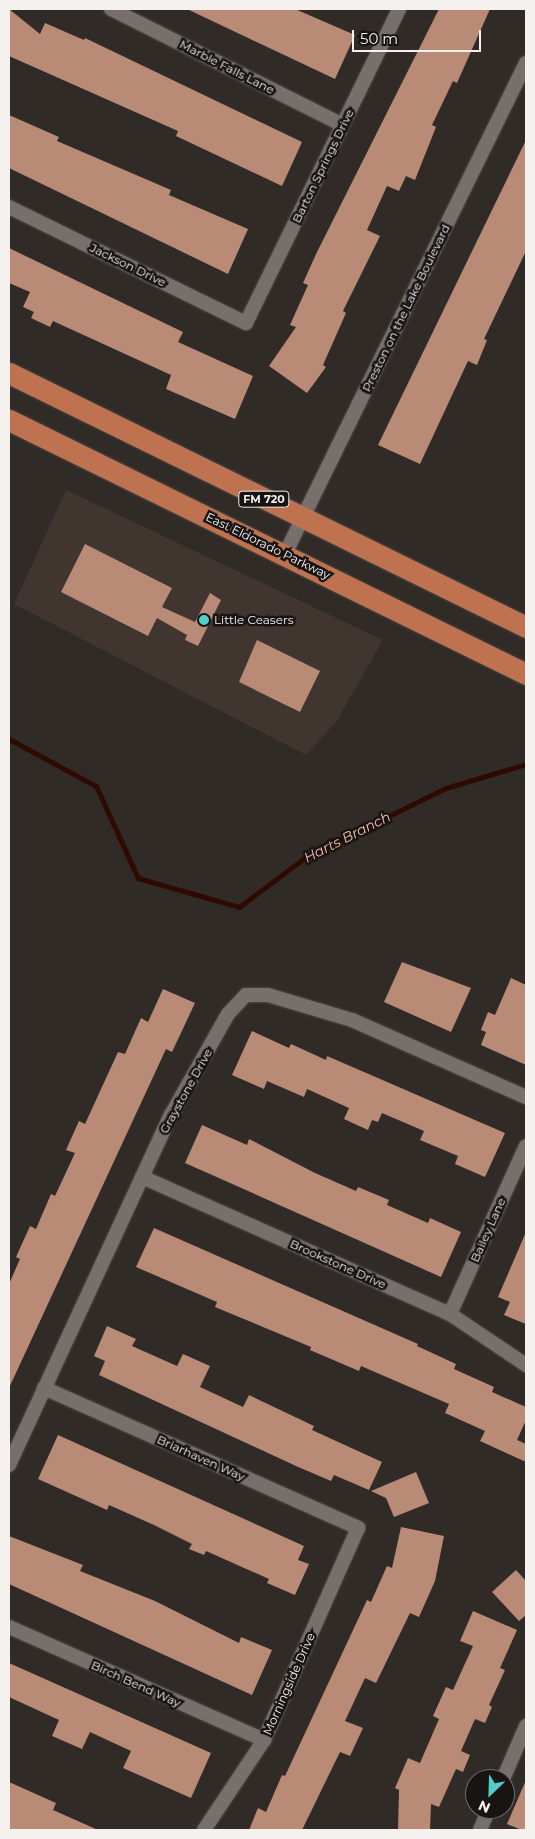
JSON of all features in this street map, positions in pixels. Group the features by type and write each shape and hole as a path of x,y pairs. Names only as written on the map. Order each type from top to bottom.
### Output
{"main road":[{"name":"FM 720","path":"9,373 523,626"},
{"name":"East Eldorado Parkway","path":"9,420 526,674"}],"street":[{"name":"Marble Falls Lane","path":"111,9 343,125"},
{"name":"Barton Springs Drive","path":"246,323 399,9"},
{"name":"Preston on the Lake Boulevard","path":"285,554 526,63"},
{"name":"Jackson Drive","path":"9,207 246,323"},
{"name":"Graystone Drive","path":"9,1465 171,1115 228,1014 246,995 268,995 352,1020 526,1097"},
{"name":"Bailey Lane","path":"450,1314 526,1146"},
{"name":"Brookstone Drive","path":"142,1177 450,1314 526,1365"},
{"name":"Briarhaven Way","path":"44,1388 358,1528"},
{"name":"Morningside Drive","path":"204,1830 264,1740 358,1528"},
{"name":"Birch Bend Way","path":"9,1627 264,1740"},
{"path":"507,1769 526,1726"}],"shaded area":[{"path":"66,490 383,640 336,722 306,755 14,604"}],"building":[{"path":"9,9 40,34 45,23 84,40 85,38 302,142 282,186 176,136 178,131 9,56"},
{"path":"187,9 295,9 355,35 335,79"},
{"path":"439,9 490,9 457,83 453,81 432,125 436,127 415,180 406,176 399,191 387,186 367,230 380,236 343,311 346,313 323,365 326,367 307,393 269,366 296,327 290,325 308,285 303,283"},
{"path":"9,115 59,137 57,141 171,190 169,195 248,229 228,274 9,168"},
{"path":"526,140 526,251 484,339 487,340 477,365 468,361 420,464 378,445"},
{"path":"9,248 183,332 178,342 253,376 235,419 166,389 171,375 53,321 50,327 31,318 34,312 23,307 30,292 9,283"},
{"path":"85,544 172,588 162,607 195,622 210,593 221,600 198,646 185,640 187,635 157,618 148,636 61,592"},
{"path":"257,640 320,671 300,712 239,682"},
{"path":"402,962 471,988 451,1032 384,1002"},
{"path":"511,978 526,985 526,1065 481,1045 486,1032 481,1030 488,1012 495,1015"},
{"path":"163,989 195,1003 172,1052 166,1049 9,1388 9,1284 20,1259 16,1257 30,1226 36,1229 51,1194 55,1196 75,1153 66,1150 79,1121 85,1124 118,1052 125,1054 141,1018 148,1022"},
{"path":"252,1031 289,1048 291,1044 326,1060 327,1056 505,1133 485,1177 455,1164 458,1156 420,1140 424,1131 382,1113 378,1122 372,1120 368,1130 344,1119 349,1108 307,1089 304,1097 267,1081 264,1089 232,1075"},
{"path":"202,1125 247,1145 249,1139 315,1173 356,1191 358,1187 389,1200 387,1205 428,1223 430,1218 461,1232 441,1277 185,1163"},
{"path":"154,1228 418,1344 417,1346 456,1364 454,1369 494,1387 492,1392 526,1407 526,1420 517,1440 526,1444 526,1462 480,1441 485,1431 445,1413 449,1404 361,1366 359,1371 310,1350 311,1347 215,1307 217,1302 136,1267"},
{"path":"526,1232 526,1324 504,1315 510,1302 498,1297"},
{"path":"107,1326 136,1339 132,1346 177,1366 183,1354 210,1366 200,1387 243,1407 249,1395 314,1426 312,1430 382,1462 369,1490 334,1475 331,1481 99,1375 105,1361 94,1356"},
{"path":"58,1435 304,1546 298,1560 309,1564 295,1595 267,1583 269,1579 206,1551 204,1555 189,1549 192,1544 154,1525 109,1505 107,1510 38,1479"},
{"path":"416,1472 429,1503 394,1517 386,1498 371,1491"},
{"path":"401,1527 444,1536 435,1581 419,1617 410,1613 376,1683 365,1678 345,1721 363,1728 350,1756 340,1752 302,1830 249,1830 258,1808 266,1812 282,1775 285,1776 367,1600 371,1602 387,1566 392,1568"},
{"path":"9,1536 83,1565 80,1571 155,1601 239,1643 241,1637 272,1650 252,1695 9,1584"},
{"path":"516,1570 526,1581 526,1615 519,1621 492,1592"},
{"path":"473,1611 517,1630 500,1668 505,1670 489,1705 492,1707 485,1723 475,1719 461,1751 470,1755 463,1772 456,1769 439,1807 431,1804 430,1830 398,1830 399,1790 395,1788 408,1758 420,1763 439,1719 433,1716 446,1687 453,1690 473,1646 460,1641"},
{"path":"9,1663 211,1753 191,1798 123,1768 131,1751 90,1732 82,1749 52,1736 59,1720 9,1697"},
{"path":"526,1780 526,1830 507,1824 509,1819 515,1819 515,1805"},
{"path":"9,1782 56,1803 53,1810 98,1830 9,1830"}],"waterway":[{"name":"Harts Branch","path":"9,739 96,786 138,878 239,907 307,856 446,788 526,764"}],"place":[{"name":"Little Ceasers","path":"204,620"}]}
